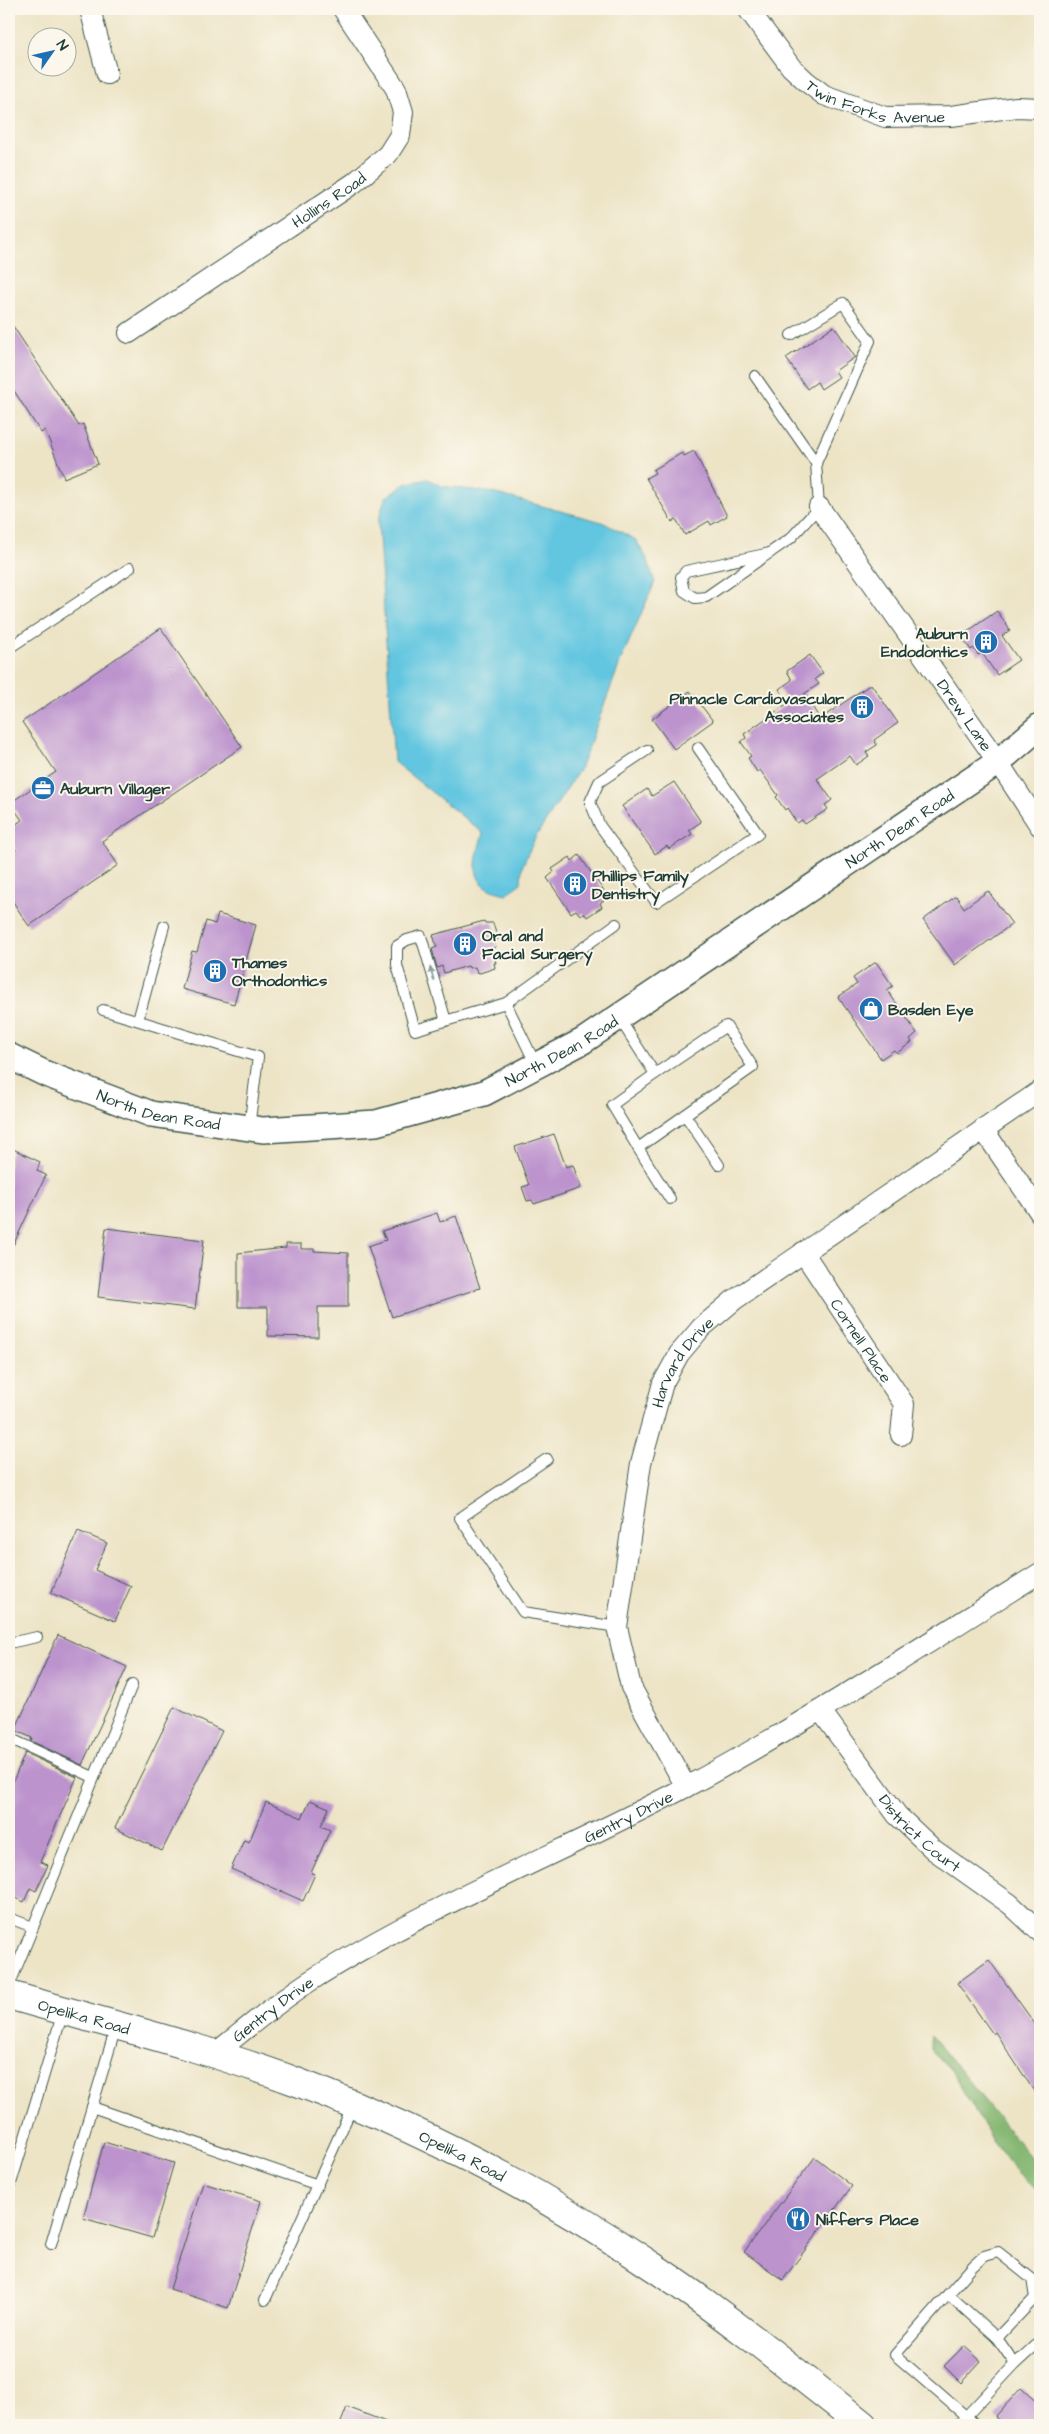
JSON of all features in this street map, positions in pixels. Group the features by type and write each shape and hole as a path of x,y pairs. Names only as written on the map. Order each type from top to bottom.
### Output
{"main road":[{"name":"Opelika Road","path":"9,1995 214,2054 296,2082 353,2105 483,2166 573,2216 658,2270 726,2319 863,2425"}],"street":[{"path":"90,9 106,74"},
{"name":"Hollins Road","path":"129,333 354,183 388,154 400,135 404,112 396,89 343,9"},
{"name":"Twin Forks Avenue","path":"748,9 791,67 807,82 824,95 886,117 951,116 1017,107 1040,108"},
{"name":"Drew Lane","path":"819,507 998,762 1040,826"},
{"name":"North Dean Road","path":"9,1056 46,1074 151,1114 264,1130 376,1123 484,1093 583,1041 998,762 1040,726"},
{"name":"Harvard Drive","path":"686,1787 632,1687 617,1627 641,1463 663,1383 679,1354 701,1328 734,1300 1040,1091"},
{"path":"983,1129 1040,1214"},
{"name":"Cornell Place","path":"803,1252 904,1404 901,1435"},
{"name":"Gentry Drive","path":"214,2054 275,2005 304,1985 409,1924 686,1787 821,1711 1040,1573"},
{"name":"District Court","path":"821,1711 897,1814 934,1850 1010,1904 1040,1932"}],"lane":[{"path":"770,553 686,571 681,577 684,591 695,598 706,597 792,538 819,507 816,463 870,341 843,303 791,335"},
{"path":"755,376 816,463"},
{"path":"9,648 130,568"},
{"path":"647,750 599,782 590,802 600,826 656,902 758,834 698,748"},
{"path":"446,1021 421,936 407,940 397,946 397,965 415,1030 446,1021 506,1003 616,924"},
{"path":"138,1020 164,926"},
{"path":"506,1003 537,1066"},
{"path":"103,1010 258,1057 249,1128"},
{"path":"618,1017 655,1074"},
{"path":"638,1148 754,1067 726,1026 612,1105 638,1148 670,1199"},
{"path":"685,1115 719,1165"},
{"path":"548,1459 460,1518 523,1612 617,1627"},
{"path":"9,1643 37,1637"},
{"path":"9,1986 132,1685"},
{"path":"9,1738 93,1777"},
{"path":"9,1918 33,1927"},
{"path":"9,2190 63,2011"},
{"path":"51,2244 117,2026"},
{"path":"265,2300 353,2105"},
{"path":"92,2107 318,2185"},
{"path":"976,2425 895,2355 984,2256 998,2252 1032,2280 1035,2298 997,2338"},
{"path":"948,2294 997,2338 1015,2364"},
{"path":"958,2425 1015,2364 1040,2341"}],"green space":[{"path":"931,2035 1040,2169 1040,2193 1014,2169 990,2137 951,2070 931,2050"}],"water":[{"path":"428,479 441,486 489,492 602,522 636,540 648,561 655,582 621,660 581,767 535,838 522,867 521,883 506,894 485,885 479,879 476,872 477,854 483,833 394,762 378,522 385,498 405,484"}],"building":[{"path":"9,320 79,426 83,424 98,464 64,478 45,430 41,433 9,383"},
{"path":"834,326 855,357 835,371 839,377 821,389 817,382 807,389 786,358"},
{"path":"694,451 727,516 711,525 709,521 685,535 676,519 672,522 646,478 655,473 653,470 682,453 684,456"},
{"name":"Auburn Endodontics","path":"997,611 1010,630 1002,636 1019,660 997,675 982,653 978,655 973,648 971,650 961,636"},
{"path":"161,628 242,747 102,841 118,865 29,926 9,896 9,855 16,850 9,838 9,829 22,820 10,803 56,772 22,722"},
{"path":"810,655 823,673 815,679 819,684 804,694 820,719 871,684 898,723 874,740 877,745 866,752 869,756 856,765 850,756 817,779 832,800 825,805 828,809 805,824 802,820 797,823 787,808 785,810 776,797 778,795 760,770 757,772 748,758 751,756 741,742 746,738 744,734 788,703 779,689 792,680 787,671"},
{"path":"690,691 713,721 674,749 652,719"},
{"path":"674,782 701,822 689,830 692,834 669,849 667,846 655,854 622,806 647,789 652,796"},
{"name":"Phillips Family Dentistry","path":"579,855 604,891 599,894 604,900 600,903 602,907 587,917 584,913 580,915 576,910 571,913 547,878 554,872 552,869 570,857 572,861"},
{"path":"988,891 1012,924 955,965 923,920 956,896 964,908"},
{"name":"Thames Orthodontics","path":"218,914 256,925 234,1004 182,989 192,951 197,952 206,921 215,924"},
{"name":"Oral and Facial Surgery","path":"484,921 485,923 493,923 498,940 494,940 496,947 492,948 496,963 494,963 495,968 480,973 477,972 475,967 469,968 468,966 444,973 442,966 437,968 432,949 437,947 433,935"},
{"path":"876,962 893,986 887,990 917,1033 910,1039 912,1042 897,1053 894,1050 881,1059 838,997 857,984 853,978"},
{"path":"554,1134 566,1167 573,1165 581,1188 534,1204 532,1200 527,1201 522,1187 529,1185 515,1147"},
{"path":"13,1149 40,1162 37,1171 46,1175 9,1254 9,1159"},
{"path":"437,1213 440,1222 456,1216 480,1288 392,1317 368,1246 386,1240 382,1231"},
{"path":"106,1228 204,1240 195,1309 98,1297"},
{"path":"286,1244 301,1244 301,1249 314,1249 314,1251 348,1253 348,1307 318,1307 318,1337 268,1336 268,1307 238,1307 238,1253 286,1248"},
{"path":"78,1531 107,1543 95,1570 131,1586 115,1621 51,1593"},
{"path":"58,1635 127,1667 82,1765 31,1741 32,1738 15,1730"},
{"path":"174,1707 222,1731 162,1851 115,1828"},
{"path":"25,1753 77,1777 40,1862 48,1865 36,1891 30,1888 24,1902 9,1895 9,1791"},
{"path":"310,1800 329,1808 321,1826 330,1830 311,1873 315,1874 303,1901 231,1869 244,1840 249,1842 266,1802 302,1818"},
{"path":"989,1960 1040,2031 1040,2100 995,2032 993,2034 957,1983"},
{"path":"104,2142 174,2163 152,2238 83,2218"},
{"name":"Niffers Place","path":"815,2157 852,2186 783,2280 744,2252"},
{"path":"203,2183 261,2201 228,2308 170,2289"},
{"path":"964,2346 981,2361 961,2383 944,2366"},
{"path":"1021,2388 1040,2405 1040,2417 1033,2425 1004,2425 995,2417"},
{"path":"347,2407 391,2424 391,2425 340,2425"}],"place":[{"name":"Auburn Endodontics","path":"986,642"},
{"name":"Pinnacle Cardiovascular Associates","path":"862,707"},
{"name":"Auburn Villager","path":"43,788"},
{"name":"Phillips Family Dentistry","path":"575,884"},
{"name":"Oral and Facial Surgery","path":"465,944"},
{"name":"Thames Orthodontics","path":"215,971"},
{"name":"Basden Eye","path":"871,1009"},
{"name":"Niffers Place","path":"798,2219"}]}
